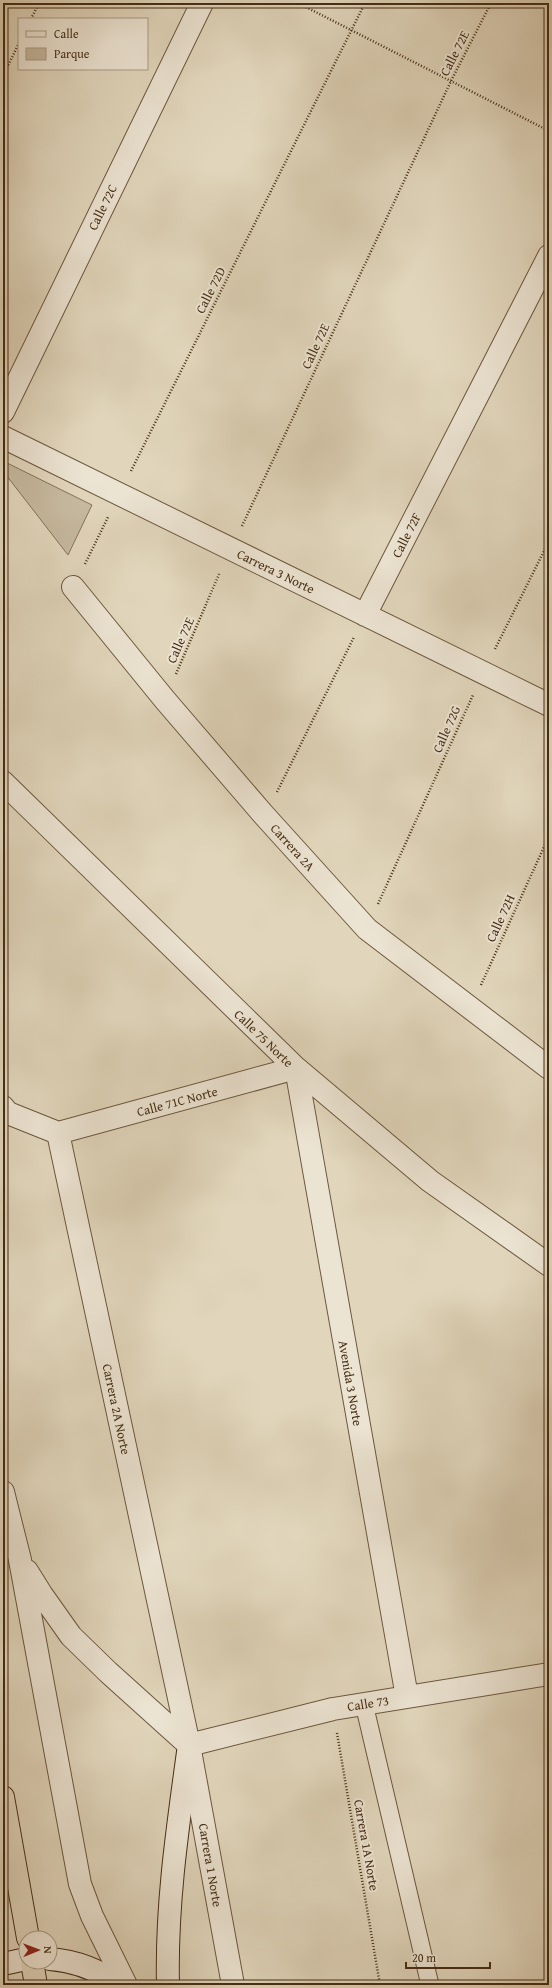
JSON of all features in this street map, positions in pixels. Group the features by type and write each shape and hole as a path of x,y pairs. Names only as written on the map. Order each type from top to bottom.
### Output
{"highway":[{"path":"3,1797 27,1930"},
{"path":"33,1970 36,1985"}],"street":[{"name":"Calle 72C","path":"3,412 202,3"},
{"name":"Calle 72F","path":"365,615 549,256"},
{"name":"Carrera 3 Norte","path":"3,437 549,705"},
{"name":"Carrera 2A","path":"74,587 165,700 263,814 367,929 549,1068"},
{"name":"Calle 75 Norte","path":"3,782 296,1068 430,1181 549,1265"},
{"name":"Calle 71C Norte","path":"58,1133 296,1068"},
{"name":"Avenida 3 Norte","path":"296,1068 407,1697"},
{"path":"3,1107 8,1113 58,1133"},
{"name":"Carrera 2A Norte","path":"58,1133 189,1745"},
{"path":"3,1492 20,1560 80,1884 92,1916 126,1985"},
{"path":"20,1560 42,1595 71,1636 108,1672 189,1745 172,1866 168,1927 168,1985"},
{"name":"Calle 73","path":"189,1745 333,1709 549,1674"},
{"name":"Carrera 1 Norte","path":"189,1745 233,1985"},
{"path":"3,1964 18,1961"},
{"path":"58,1961 86,1967 102,1974 120,1985"}],"lane":[{"path":"364,1704 430,1985"}],"path":[{"path":"32,18 39,3"},
{"path":"298,3 549,131"},
{"name":"Calle 72D","path":"74,587 365,3"},
{"name":"Calle 72E","path":"165,700 231,549 451,81 491,3"},
{"path":"3,76 18,45"},
{"name":"Calle 72G","path":"367,929 483,673 549,541"},
{"path":"263,814 279,788 365,615"},
{"name":"Calle 72H","path":"470,1008 549,836"},
{"name":"Carrera 1A Norte","path":"333,1709 380,1985"}],"green space":[{"path":"3,461 92,505 68,555 3,471"}]}
